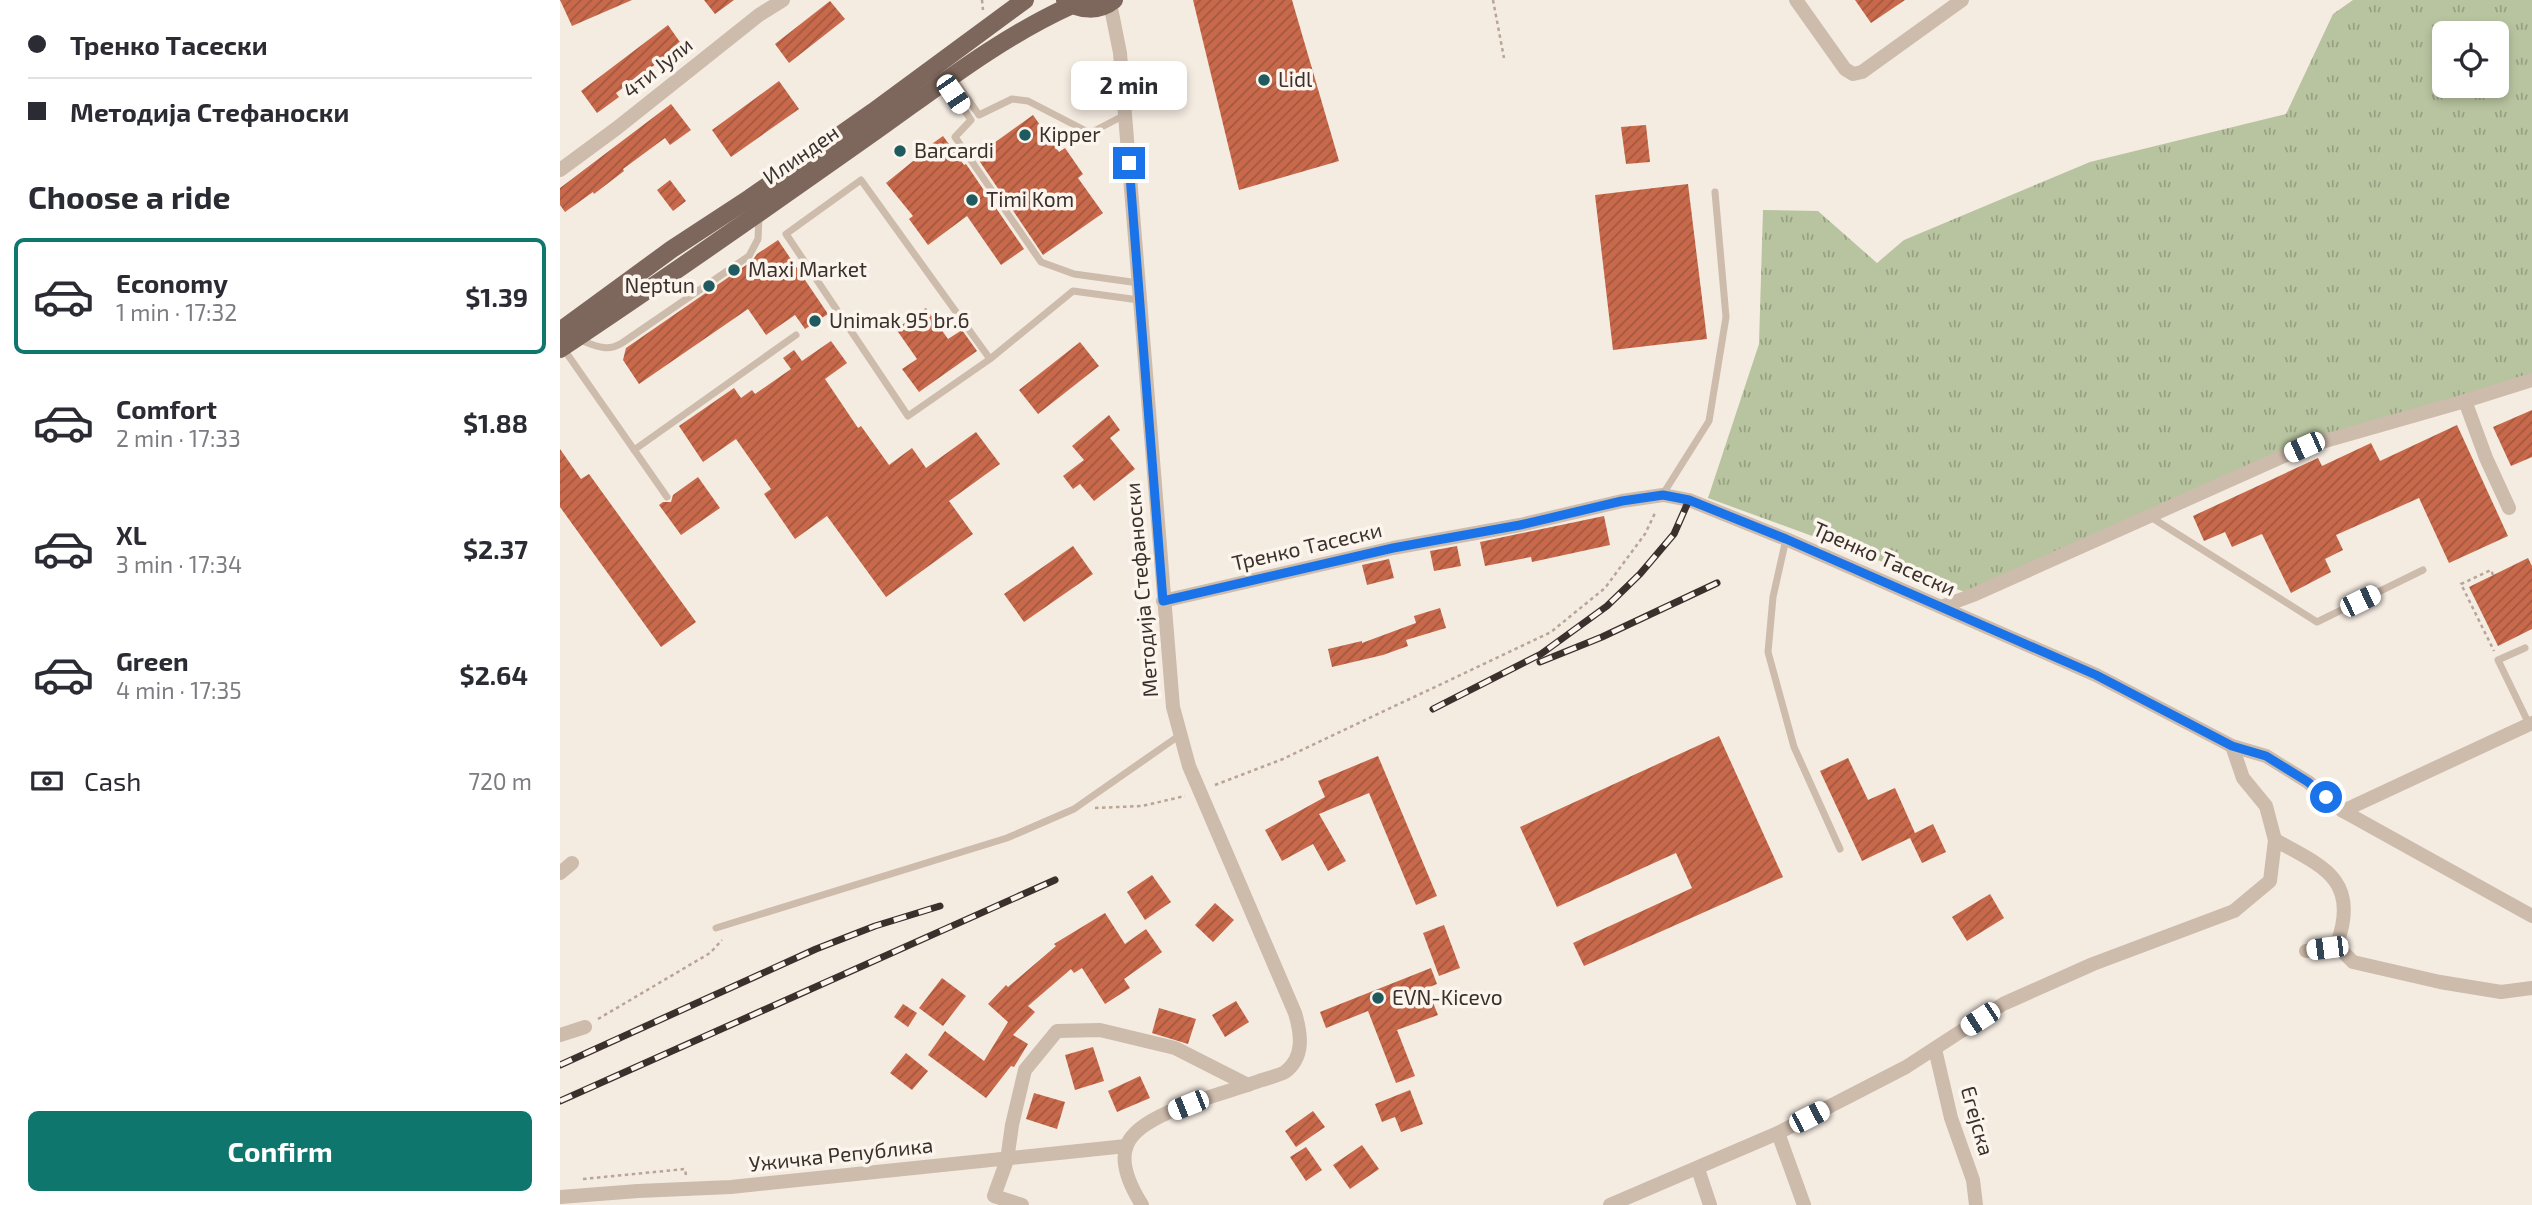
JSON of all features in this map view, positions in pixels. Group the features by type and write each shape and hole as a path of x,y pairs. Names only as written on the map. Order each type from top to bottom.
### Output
{"main road":[{"name":"Илинден","path":"565,341 672,249 885,104 1025,0"},
{"name":"Илинден","path":"565,341 760,213 1009,37 1069,2 1085,9 1098,8 1112,2"}],"street":[{"name":"4ти Јули","path":"560,170 759,15 783,0"},
{"path":"1796,0 1845,69 1857,74 1962,0"},
{"name":"Методија Стефаноски","path":"1112,2 1120,53 1173,707 1200,792 1295,1013 1302,1036 1297,1057 1285,1072 1213,1095 1163,1115 1138,1128 1126,1146"},
{"path":"1941,607 2304,447 2532,380"},
{"path":"2465,401 2486,458 2509,508"},
{"name":"Тренко Тасески","path":"1163,601 1393,548 1520,525 1622,501 1663,495 1689,500 1786,539 2096,675 2232,746 2266,756 2308,782 2343,811 2532,916"},
{"path":"2343,811 2531,724"},
{"path":"1610,1205 1778,1133 1906,1067 2003,1004 2093,964 2234,911 2270,881 2275,840 2266,806 2243,778 2232,746"},
{"path":"2275,840 2315,863 2342,891 2346,909 2338,941 2343,952 2353,962 2440,982 2501,992 2532,988"},
{"path":"560,873 572,863"},
{"path":"2305,951 2327,948 2338,941"},
{"path":"560,1035 584,1027"},
{"path":"1023,1205 994,1196 1007,1160 1025,1070 1057,1031 1100,1030 1175,1048 1248,1085"},
{"name":"Егејска","path":"1935,1049 1951,1118 1973,1180 1976,1205"},
{"path":"1778,1133 1804,1205"},
{"path":"1126,1146 1126,1175 1142,1205"},
{"name":"Ужичка Република","path":"563,1200 731,1187 1126,1146"},
{"path":"1698,1169 1710,1205"}],"lane":[{"path":"948,78 979,115"},
{"path":"948,78 971,120"},
{"path":"1125,115 1090,133 1028,101 1012,99 971,120 955,137 1041,262 1074,274 1139,283"},
{"path":"990,359 861,180 786,234 908,416 990,359 1073,291 1139,300"},
{"path":"1663,495 1709,421 1726,317 1715,192"},
{"path":"565,341 605,349 614,348 749,256 758,239 760,213"},
{"path":"1073,291 1074,274"},
{"path":"634,450 796,335"},
{"path":"565,341 667,497"},
{"path":"2148,516 2317,622 2423,570"},
{"path":"1786,539 1773,597 1768,652 1794,747 1840,849"},
{"path":"2525,648 2498,660 2531,724"},
{"path":"716,928 1007,838 1074,809 1180,735"}],"path":[{"path":"1493,0 1504,58"},
{"path":"1074,809 1142,806 1200,792 1283,758 1551,632 1605,589 1645,534 1663,495"},
{"path":"2493,575 2491,569 2461,584 2498,660"},
{"path":"584,1027 710,953 722,939 716,928"}],"green space":[{"path":"2353,0 2532,0 2532,380 2304,447 1973,595 1708,498 1759,344 1763,210 1818,211 1877,263 1904,240 2090,162 2286,114 2333,14"}],"building":[{"path":"560,0 632,0 572,26"},
{"path":"704,0 734,0 715,14"},
{"name":"Lidl","path":"1193,0 1292,0 1339,161 1239,190"},
{"path":"1855,0 1905,0 1871,23"},
{"path":"830,1 845,19 789,63 775,44"},
{"path":"668,25 682,45 616,93 619,97 597,113 581,91"},
{"path":"779,81 799,109 731,157 712,130"},
{"path":"671,104 691,130 670,145 665,138 594,194 593,192 565,212 560,205 560,188"},
{"path":"1033,115 1059,152 1065,148 1083,174 1078,178 1103,213 1043,255 976,156"},
{"path":"1646,125 1650,162 1626,164 1621,127"},
{"path":"943,136 964,165 966,164 1024,249 1001,265 967,216 928,245 909,219 913,216 886,183"},
{"path":"670,180 686,201 673,211 657,190"},
{"path":"1688,184 1707,339 1613,350 1595,195"},
{"path":"778,240 828,314 805,329 795,315 766,335 748,309 639,384 623,360 626,348"},
{"path":"926,308 948,339 962,330 977,351 919,392 902,369 917,359 896,329"},
{"path":"831,341 847,363 825,379 858,428 861,426 889,465 912,448 926,468 976,432 1000,464 949,501 973,534 886,597 827,516 795,539 764,494 771,489 736,439 703,462 679,426 734,388 741,398 752,390 755,394 791,369 783,358 794,350 802,361"},
{"path":"1080,342 1099,366 1038,414 1019,390"},
{"path":"2532,410 2532,457 2511,466 2493,427"},
{"path":"1109,415 1120,430 1110,438 1135,469 1094,501 1080,484 1073,489 1063,476 1084,460 1072,446"},
{"path":"2457,425 2508,536 2449,563 2419,498 2336,535 2343,550 2325,559 2331,572 2291,593 2262,534 2232,547 2225,532 2204,541 2193,516 2318,458 2322,466 2371,443 2380,461"},
{"path":"560,449 581,479 589,474 696,622 661,647 560,507"},
{"path":"698,477 720,508 681,535 659,505 671,502 673,495"},
{"path":"1604,516 1610,545 1532,562 1531,557 1485,566 1480,542"},
{"path":"1073,546 1093,574 1024,622 1004,594"},
{"path":"1457,546 1461,566 1434,571 1430,551"},
{"path":"2528,558 2532,566 2532,629 2498,646 2469,587"},
{"path":"1389,559 1394,578 1367,585 1362,565"},
{"path":"1440,608 1446,628 1406,640 1408,646 1383,655 1332,667 1328,649 1362,643 1416,623 1414,616"},
{"path":"1719,736 1783,877 1584,966 1573,943 1692,888 1676,853 1557,907 1520,827"},
{"path":"1378,756 1437,896 1416,905 1369,793 1319,814 1346,861 1328,871 1313,844 1282,861 1265,830 1325,797 1318,781"},
{"path":"1848,758 1868,800 1895,788 1915,833 1933,824 1946,852 1922,863 1910,838 1862,861 1820,771"},
{"path":"1152,875 1171,902 1145,920 1127,892"},
{"path":"1990,894 2004,918 1967,941 1952,917"},
{"path":"1215,903 1234,920 1213,942 1195,925"},
{"path":"1105,913 1125,944 1146,929 1162,952 1124,979 1130,988 1105,1004 1082,968 1074,973 1071,969 1028,1006 1035,1012 1013,1035 1028,1044 1014,1067 1011,1066 986,1098 928,1055 945,1031 984,1061 1008,1022 988,1004 1006,985 1008,987 1056,946 1054,944"},
{"path":"1444,925 1460,968 1439,976 1423,933"},
{"path":"1431,968 1437,984 1427,988 1438,1015 1397,1030 1415,1076 1396,1083 1368,1011 1326,1028 1320,1012"},
{"path":"942,978 966,996 943,1026 919,1008"},
{"path":"1236,1001 1249,1022 1225,1037 1212,1015"},
{"path":"903,1004 917,1013 908,1027 894,1017"},
{"path":"1159,1008 1196,1019 1188,1044 1152,1033"},
{"path":"1093,1047 1104,1081 1075,1090 1065,1055"},
{"path":"906,1053 928,1071 912,1090 890,1073"},
{"path":"1140,1076 1150,1098 1117,1112 1108,1091"},
{"path":"1410,1090 1423,1124 1401,1132 1395,1117 1382,1122 1375,1104"},
{"path":"1034,1093 1065,1102 1057,1129 1026,1119"},
{"path":"1313,1111 1325,1127 1296,1147 1285,1131"},
{"path":"1362,1145 1379,1169 1350,1189 1333,1165"},
{"path":"1306,1147 1322,1170 1306,1181 1290,1157"}],"railway":[{"path":"1433,709 1541,654 1607,606 1640,574 1674,534 1689,500"},
{"path":"1540,662 1602,637 1717,583"},
{"path":"560,1101 1055,880"},
{"path":"560,1065 816,949 875,926 940,906"}],"place":[{"name":"Lidl","path":"1264,80"},
{"name":"Kipper","path":"1025,135"},
{"name":"Barcardi","path":"900,151"},
{"name":"Timi Kom","path":"972,200"},
{"name":"Maxi Market","path":"734,270"},
{"name":"Neptun","path":"709,286"},
{"name":"Unimak 95 br.6","path":"815,321"},
{"name":"EVN-Kicevo","path":"1378,998"}],"route":[{"path":"1129,163 1163,601 1393,548 1663,495 1689,500 1786,539 2096,675 2232,746 2266,756 2308,782 2326,797"}]}
